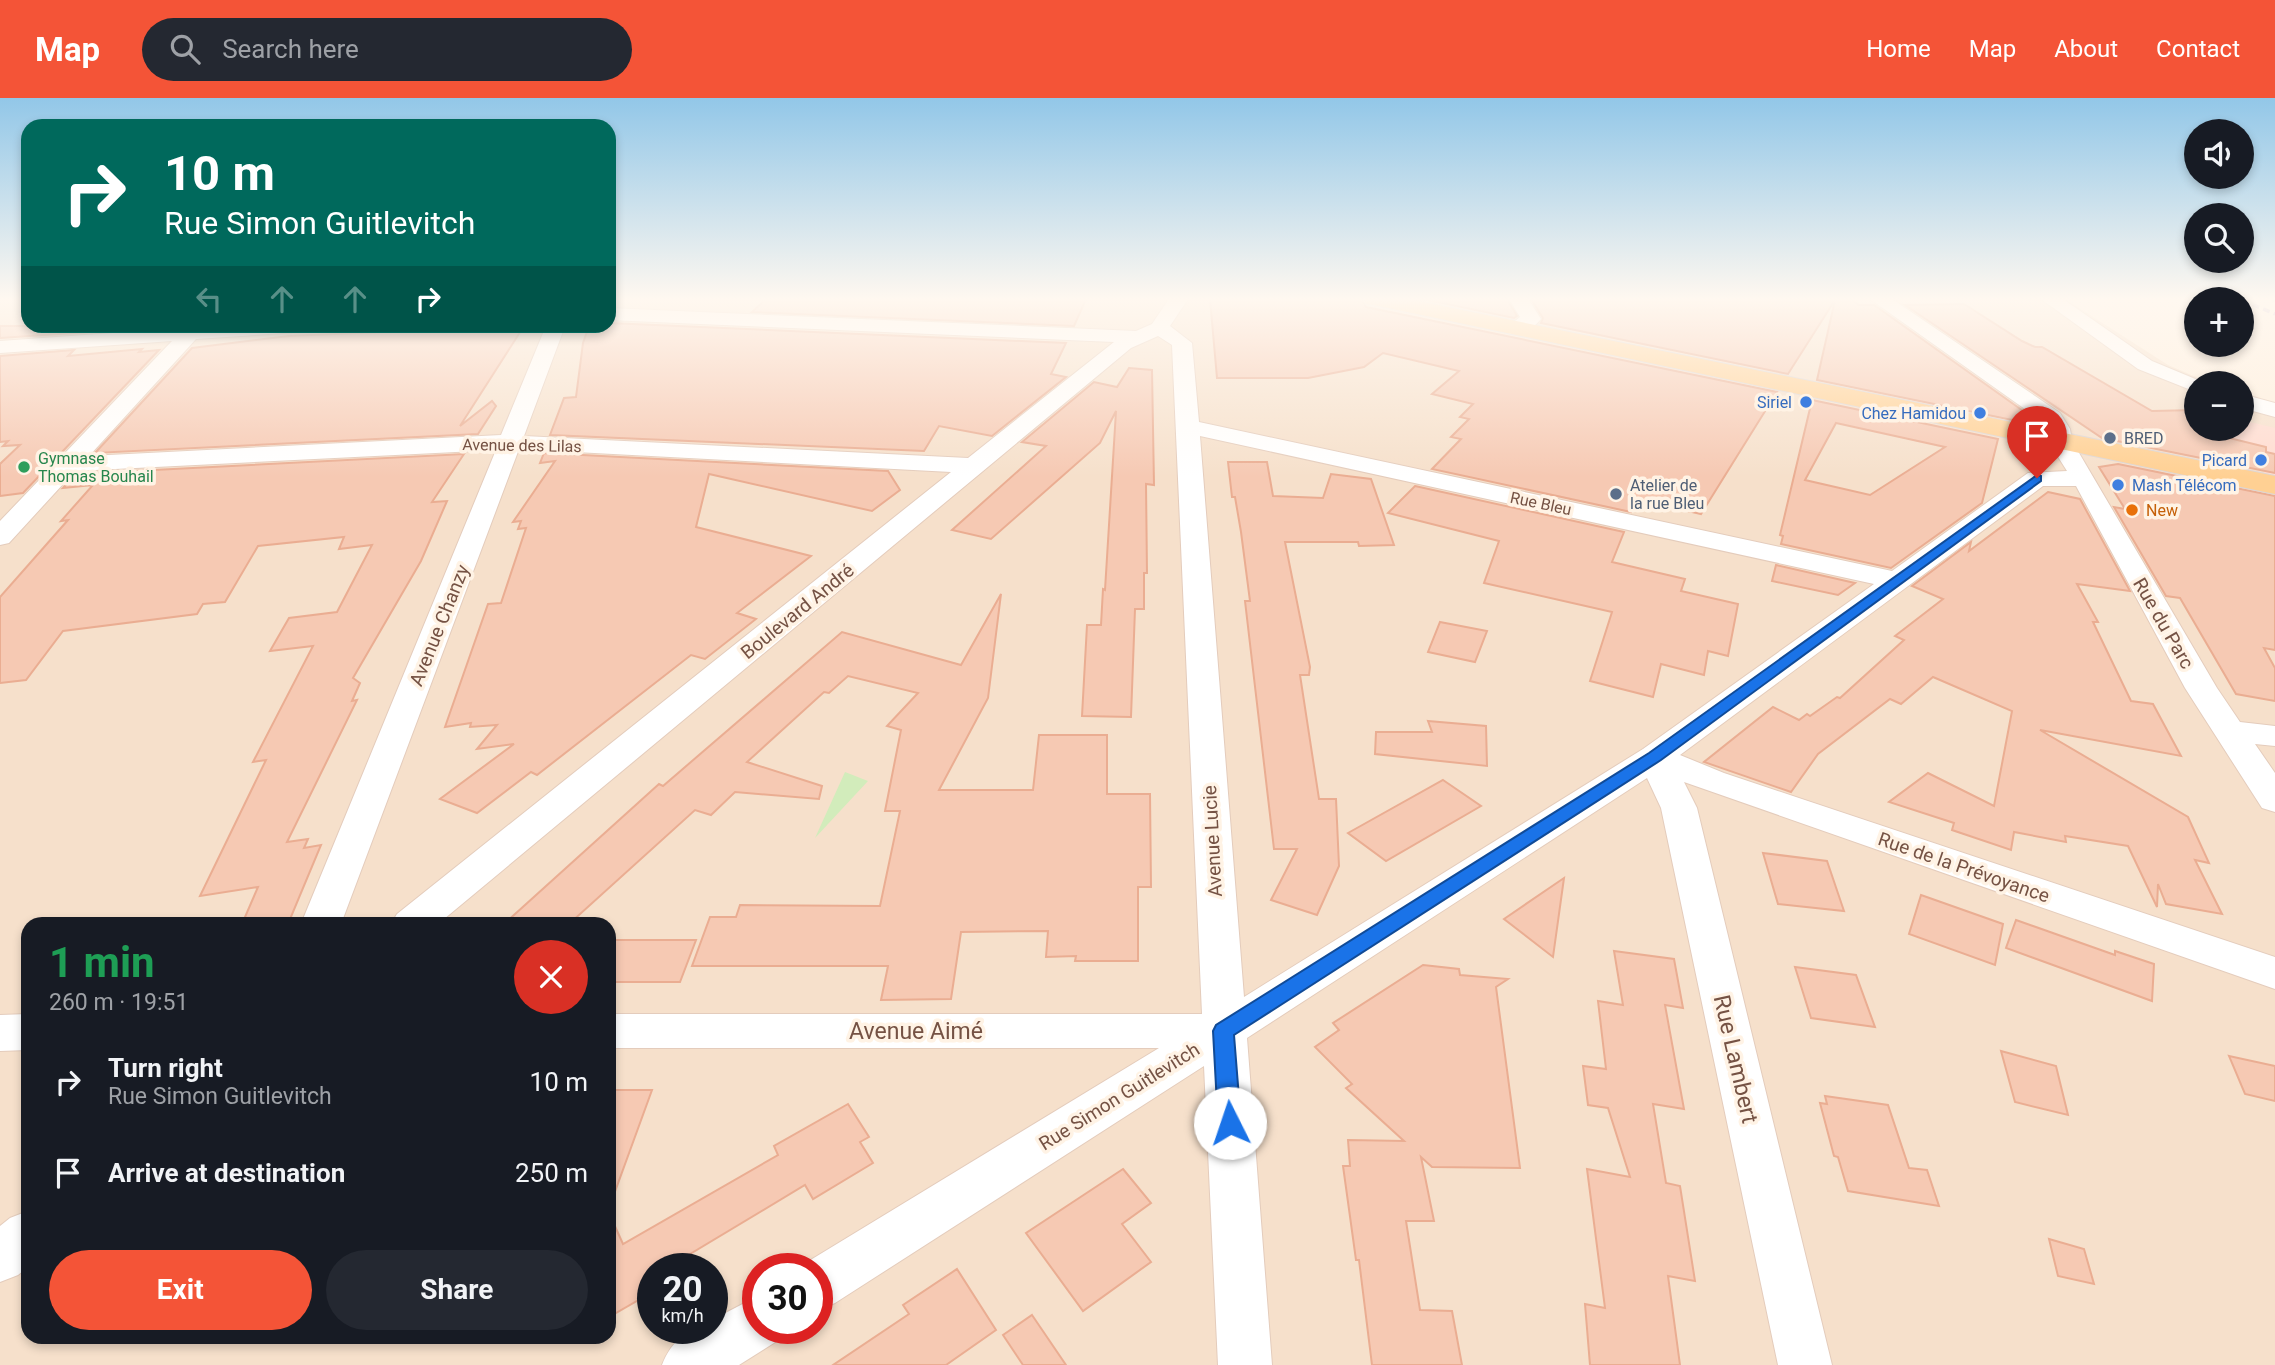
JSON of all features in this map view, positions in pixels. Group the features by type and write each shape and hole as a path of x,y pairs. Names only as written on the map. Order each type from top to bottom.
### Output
{"main road":[{"path":"1657,358 2275,485"}],"street":[{"path":"0,537 166,358"},
{"name":"Avenue Chanzy","path":"324,917 544,358"},
{"name":"Boulevard André","path":"420,917 1112,358"},
{"name":"Avenue Lucie","path":"1183,358 1245,1365"},
{"name":"Rue du Parc","path":"1965,358 2052,418 2059,429 2060,441 2201,688 2275,800"},
{"path":"2135,358 2184,381"},
{"name":"Rue Bleu","path":"1187,426 1895,580"},
{"name":"Avenue des Lilas","path":"69,464 511,442 976,466"},
{"name":"Rue Simon Guitlevitch","path":"833,1275 1655,757 2037,478 2084,479"},
{"path":"2231,731 2275,736"},
{"name":"Rue de la Prévoyance","path":"1655,757 1712,781 2275,973"},
{"name":"Rue Lambert","path":"1655,757 1679,808 1805,1365"},
{"name":"Avenue Aimé","path":"616,1031 1224,1031"},
{"path":"0,1033 21,1032"},
{"path":"0,1258 21,1241"},
{"path":"689,1365 742,1332"}],"shaded area":[{"path":"0,358 2157,358 2184,372 2184,441 2254,441 2254,398 2275,404 2275,1365 0,1365"},
{"name":"Picard","path":"2254,423 2275,428 2275,476 2264,473 2263,463 2232,457 2231,441 2254,441"}],"green space":[{"path":"845,772 868,781 815,838"}],"building":[{"path":"0,358 151,358 23,493 0,496 0,464 20,445 3,446 8,441 0,442"},
{"path":"183,358 503,358 460,426 492,401 496,406 478,434 95,453"},
{"path":"581,358 1059,358 1051,374 1066,377 992,436 939,426 924,451 550,435 564,398 576,397"},
{"path":"1215,358 1376,358 1364,367 1308,378 1217,378"},
{"path":"1405,358 1613,358 1777,392 1701,514 1636,499 1631,512 1432,469 1461,439 1451,437 1469,419 1460,417 1473,404 1432,394 1459,371"},
{"path":"1711,358 1798,358 1788,374"},
{"path":"1822,358 1949,358 2033,418 2022,422 1817,380"},
{"path":"1984,358 2061,358 2152,411 2184,410 2184,441 2241,441 2266,447 2266,452 2275,454 2275,473 2102,438"},
{"path":"1129,368 1152,370 1154,485 1146,484 1147,573 1144,573 1144,609 1135,609 1131,717 1082,716 1087,625 1101,625 1103,589 1105,590 1116,411 1100,443 991,539 952,530 1046,446 1022,442 1094,382 1117,387"},
{"path":"1812,400 1998,439 1982,503 1891,568 1781,544 1783,536 1780,535","holes":["1836,423 1945,447 1870,495 1805,480"]},
{"path":"544,453 888,471 900,490 872,511 709,474 696,527 811,556 737,613 756,619 705,659 691,655 537,775 531,772 477,813 440,799 514,744 477,749 497,725 470,727 471,723 445,727 488,604 501,603 526,528 518,529 521,521 513,522 555,461 540,463"},
{"path":"464,454 432,502 447,501 421,561 353,678 360,683 352,701 357,700 287,842 308,839 304,848 321,845 291,917 245,917 258,887 200,896 266,760 253,762 313,646 270,651 289,618 337,612 372,545 339,549 344,537 258,546 225,602 203,604 197,614 63,631 26,680 0,683 0,597 68,520 61,521 93,485 63,488 76,474"},
{"path":"1228,462 1267,462 1273,496 1323,498 1331,474 1371,479 1394,545 1285,542 1310,667 1309,675 1300,675 1319,799 1336,799 1339,866 1317,915 1271,900 1297,849 1274,849 1245,601 1250,601"},
{"path":"2118,464 2275,496 2275,650 2264,648 2275,668 2275,701 2236,694 2180,598 2166,596 2114,507 2125,509 2099,467"},
{"path":"1415,486 1624,532 1612,562 1685,579 1681,591 1738,604 1728,656 1708,651 1704,675 1661,664 1653,697 1590,681 1612,612 1484,583 1499,541 1388,513"},
{"path":"2048,492 2080,499 2130,591 2077,584 2098,622 2093,622 2131,701 2153,704 2181,756 2040,730 2188,817 2209,863 2195,860 2222,914 2166,904 2158,884 2157,907 2128,846 2065,836 2066,842 2014,832 2011,850 1952,830 1954,823 1889,802 1928,773 1994,806 2012,711 1933,677 1901,704 1890,699 1818,754 1791,792 1704,762 1773,707 1799,720 1807,714 1810,716 1837,697 1840,698 1904,640 1895,636 1943,599 1912,586 1971,542 1969,551"},
{"path":"1776,565 1855,583 1838,595 1772,581"},
{"path":"1001,594 988,698 939,790 1033,790 1039,735 1107,735 1107,794 1150,794 1151,887 1138,887 1138,961 1075,961 1076,956 1046,957 1048,931 961,932 951,999 881,1000 888,966 692,966 710,917 736,917 740,905 880,906 900,811 885,811 901,730 887,726 918,693 848,676 829,693 824,692 747,762 822,786 819,799 735,792 711,815 695,810 577,917 512,917 659,784 663,786 842,632 961,665"},
{"path":"1440,622 1487,631 1475,662 1428,652"},
{"path":"1428,721 1486,726 1487,766 1375,754 1376,732 1432,732"},
{"path":"1443,780 1481,806 1386,861 1348,833"},
{"path":"1763,853 1827,861 1844,911 1778,904"},
{"path":"1564,878 1553,957 1504,919"},
{"path":"1921,895 2003,924 1995,965 1909,934"},
{"path":"2016,920 2115,955 2115,951 2154,964 2152,1001 2006,948"},
{"path":"616,940 696,940 680,982 616,982"},
{"path":"1614,951 1674,959 1683,1008 1665,1005 1684,1109 1653,1104 1666,1183 1680,1186 1695,1281 1668,1276 1680,1365 1590,1365 1585,1304 1605,1308 1587,1169 1630,1177 1608,1108 1588,1105 1583,1066 1606,1069 1598,1001 1623,1005"},
{"path":"1423,965 1459,969 1460,975 1508,979 1496,987 1520,1168 1432,1167 1421,1157 1434,1221 1406,1221 1420,1310 1452,1311 1462,1365 1372,1365 1359,1260 1356,1260 1343,1166 1350,1166 1348,1140 1404,1141 1346,1088 1352,1084 1315,1047 1339,1030 1333,1023"},
{"path":"1795,967 1856,975 1875,1027 1811,1018"},
{"path":"2001,1051 2056,1066 2068,1115 2015,1102"},
{"path":"2229,1056 2275,1066 2275,1101 2245,1094"},
{"path":"616,1090 652,1090 616,1189"},
{"path":"1825,1096 1888,1105 1909,1168 1927,1170 1939,1206 1848,1191 1838,1157 1834,1156 1820,1103 1827,1104"},
{"path":"848,1104 869,1137 860,1142 873,1163 813,1199 805,1185 692,1253 637,1253 637,1301 616,1313 616,1228 623,1244 778,1155 774,1146"},
{"path":"1123,1169 1151,1203 1122,1224 1151,1262 1083,1311 1026,1233"},
{"path":"2049,1239 2084,1249 2094,1284 2058,1276"},
{"path":"957,1269 996,1330 946,1365 833,1365 909,1314 903,1305"},
{"path":"1032,1315 1066,1365 1023,1365 1003,1335"}],"place":[{"name":"Siriel","path":"1806,402"},
{"name":"Chez Hamidou","path":"1980,413"},
{"name":"BRED","path":"2110,438"},
{"name":"Picard","path":"2261,460"},
{"name":"Gymnase Thomas Bouhail","path":"24,467"},
{"name":"Mash Télécom","path":"2118,485"},
{"name":"Atelier de la rue Bleu","path":"1616,494"},
{"name":"New","path":"2132,510"}],"route":[{"path":"1230,1123 1224,1031 1655,757 2037,478"}]}
